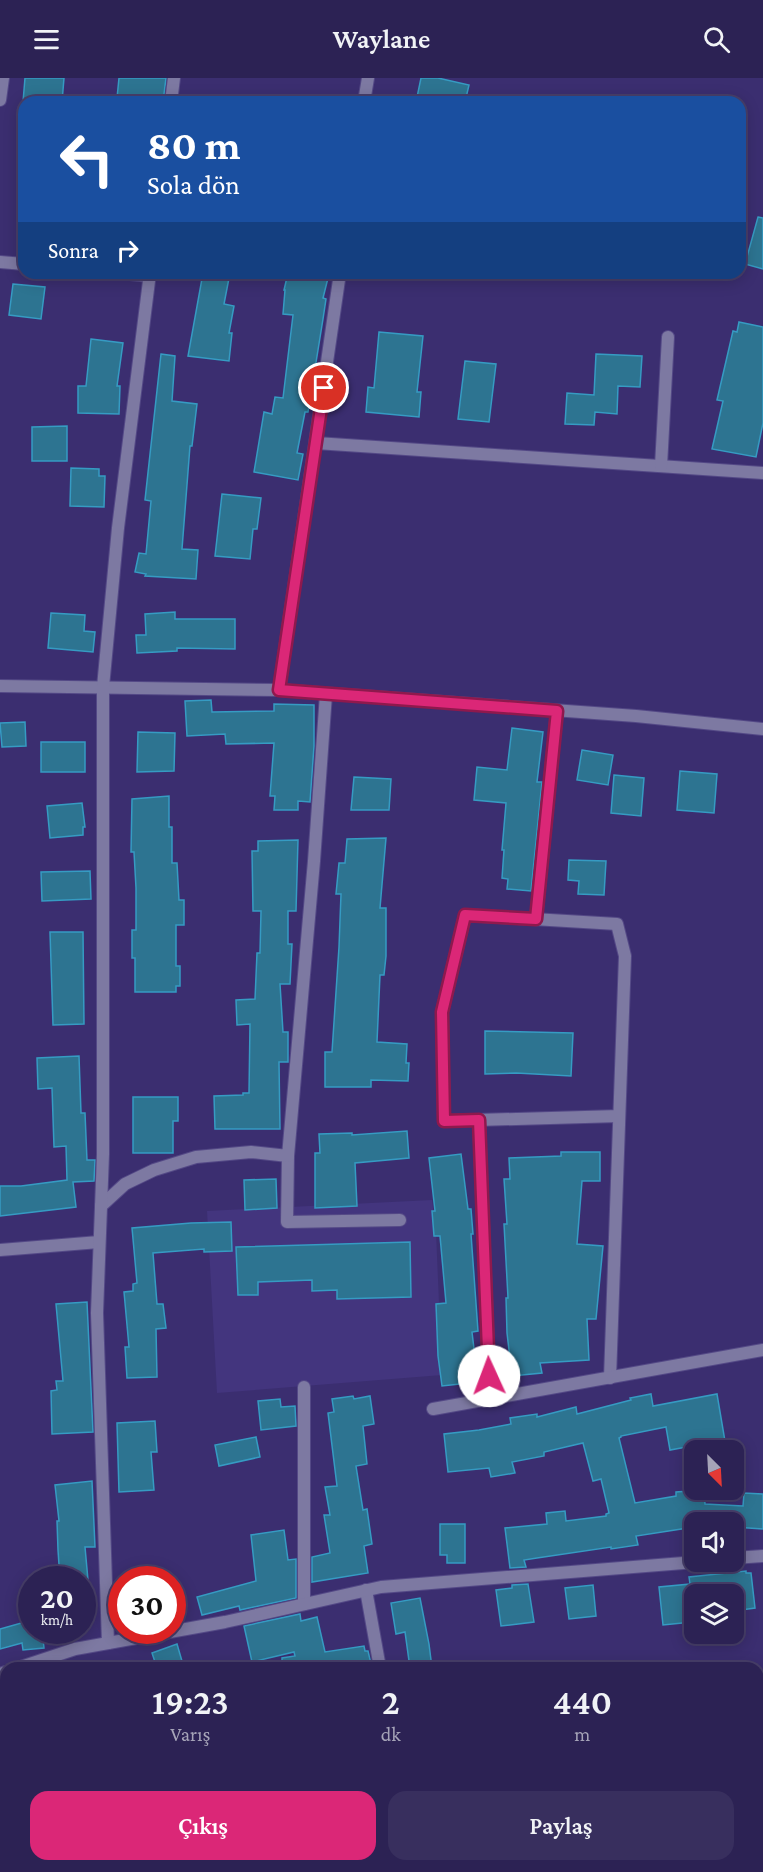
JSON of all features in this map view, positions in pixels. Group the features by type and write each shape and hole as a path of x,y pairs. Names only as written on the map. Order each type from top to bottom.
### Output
{"street":[{"path":"0,100 3,78"},
{"path":"172,96 174,78"},
{"path":"365,96 368,78"},
{"path":"0,262 18,264"},
{"path":"36,1662 75,1649 108,1643 97,1313 103,1154 103,687 118,528 149,279"},
{"path":"279,690 339,279"},
{"path":"661,466 668,337"},
{"path":"316,443 763,473"},
{"path":"0,686 279,690 763,729"},
{"path":"326,694 288,1156 287,1221 400,1220"},
{"path":"536,919 557,711"},
{"path":"610,1378 625,956 617,924 465,915 442,1012 444,1121 619,1116"},
{"path":"479,1120 490,1399"},
{"path":"101,1206 125,1184 154,1170 196,1156 251,1152 288,1156"},
{"path":"0,1250 99,1242"},
{"path":"433,1409 763,1350"},
{"path":"304,1387 304,1604"},
{"path":"744,1557 763,1556"},
{"path":"186,1629 381,1587 684,1563"},
{"path":"366,1590 380,1662"}],"shaded area":[{"path":"432,1200 436,1232 442,1375 217,1393 207,1211"}],"building":[{"path":"25,78 64,78 62,96 24,96"},
{"path":"119,78 166,78 164,96 117,96"},
{"path":"421,78 438,78 469,85 466,96 417,96"},
{"path":"758,217 763,218 763,269 746,264"},
{"path":"202,279 229,279 224,304 234,306 229,333 232,333 229,361 188,356"},
{"path":"287,279 328,279 323,298 326,299 308,412 305,412 297,453 303,454 298,480 254,472 264,412 272,414 275,397 283,398 293,315 283,314"},
{"path":"13,284 45,287 41,319 9,315"},
{"path":"739,322 763,327 763,423 756,457 712,449 723,401 717,400 733,331 737,332"},
{"path":"379,332 423,336 417,392 421,392 419,417 366,412 368,387 374,388"},
{"path":"91,339 123,343 117,386 120,386 119,414 78,413 78,386 86,386"},
{"path":"161,354 175,356 172,401 197,404 192,446 190,446 182,549 198,550 196,579 145,576 146,574 135,572 139,553 146,554 151,501 145,500"},
{"path":"596,354 642,356 640,387 618,386 617,414 595,412 594,425 565,424 567,393 594,395"},
{"path":"465,361 496,364 489,422 458,419"},
{"path":"67,426 67,461 32,461 32,427"},
{"path":"71,468 99,469 99,476 105,476 104,507 70,506"},
{"path":"222,494 261,498 257,529 253,529 250,559 215,556"},
{"path":"175,612 175,619 235,619 235,649 177,648 177,651 137,653 136,635 146,635 145,614"},
{"path":"51,613 85,615 84,631 95,632 93,652 48,648"},
{"path":"211,700 212,712 274,711 274,704 314,705 310,802 298,801 298,810 274,810 275,796 270,796 274,743 226,744 225,734 187,736 185,701"},
{"path":"25,722 26,746 2,747 0,723"},
{"path":"512,728 543,732 537,782 542,782 531,891 507,889 508,879 502,878 506,803 474,800 477,767 507,770"},
{"path":"138,732 175,733 174,771 137,772"},
{"path":"41,742 85,742 85,772 41,772"},
{"path":"582,750 613,755 608,785 577,780"},
{"path":"680,771 717,774 714,813 677,810"},
{"path":"614,775 644,778 641,816 611,813"},
{"path":"354,777 391,779 389,810 351,810"},
{"path":"169,796 172,863 177,863 179,900 184,900 184,925 176,925 176,966 180,966 180,986 176,986 176,992 135,992 132,930 136,930 136,888 134,852 131,852 132,799"},
{"path":"82,803 85,827 83,827 83,835 50,838 47,806"},
{"path":"386,838 380,908 386,908 386,956 384,975 380,975 377,1042 407,1044 408,1081 371,1080 371,1087 325,1087 325,1052 332,1052 339,947 341,894 336,894 339,863 345,863 347,839"},
{"path":"298,840 296,911 288,911 288,944 292,944 290,984 280,984 283,1032 288,1032 288,1062 279,1062 280,1129 215,1129 214,1096 249,1093 250,1024 237,1025 236,1000 255,999 257,953 260,953 261,911 253,911 252,851 258,851 258,841"},
{"path":"569,860 606,861 604,895 578,894 579,881 568,880"},
{"path":"90,871 91,899 42,901 41,872"},
{"path":"50,932 83,932 84,1024 53,1025"},
{"path":"485,1031 573,1033 571,1076 485,1074"},
{"path":"79,1056 81,1113 85,1113 87,1160 95,1160 94,1181 73,1182 76,1207 0,1216 0,1186 21,1186 67,1180 66,1146 54,1147 52,1088 38,1089 37,1058"},
{"path":"133,1097 178,1097 178,1121 173,1121 173,1153 133,1153"},
{"path":"407,1131 409,1158 355,1163 357,1206 315,1208 315,1153 320,1153 319,1134 352,1133 352,1135"},
{"path":"561,1152 600,1152 600,1181 582,1181 577,1244 603,1246 596,1319 587,1319 589,1360 540,1363 542,1373 512,1376 507,1333 506,1298 508,1298 504,1224 507,1224 504,1179 510,1179 509,1158 561,1156"},
{"path":"461,1154 473,1234 471,1234 478,1331 472,1332 478,1382 442,1386 438,1356 436,1304 446,1303 440,1236 434,1236 432,1211 435,1211 429,1158"},
{"path":"276,1179 277,1208 245,1210 244,1180"},
{"path":"231,1222 232,1251 204,1252 204,1249 153,1253 157,1304 163,1304 166,1328 156,1329 157,1377 127,1378 125,1347 129,1347 124,1292 133,1291 133,1284 137,1283 132,1228"},
{"path":"410,1242 411,1297 337,1299 337,1290 312,1291 312,1280 258,1282 258,1295 238,1295 236,1247"},
{"path":"87,1302 93,1432 52,1434 51,1391 57,1390 56,1381 63,1381 56,1304"},
{"path":"651,1394 653,1406 717,1394 725,1440 684,1440 684,1447 670,1450 666,1427 621,1436 619,1438 635,1503 676,1496 676,1492 684,1491 684,1500 705,1500 705,1504 743,1506 744,1493 763,1494 763,1529 744,1528 744,1512 684,1512 684,1529 636,1536 638,1545 524,1560 526,1567 510,1568 505,1528 547,1524 546,1513 565,1511 566,1521 606,1516 609,1513 601,1479 593,1481 583,1443 544,1452 544,1456 512,1462 515,1473 491,1477 489,1468 448,1472 444,1434 511,1424 510,1418 537,1414 537,1417 576,1407 577,1414 631,1400 630,1398"},
{"path":"353,1396 354,1399 370,1396 374,1424 363,1426 367,1464 356,1466 363,1510 367,1509 372,1544 364,1546 368,1573 312,1582 312,1557 330,1553 324,1515 330,1515 325,1487 337,1486 328,1413 334,1412 332,1399"},
{"path":"280,1399 281,1407 295,1406 296,1426 261,1430 258,1401"},
{"path":"155,1421 157,1452 151,1452 154,1490 119,1492 117,1423"},
{"path":"256,1437 260,1457 219,1466 215,1445"},
{"path":"92,1481 95,1547 85,1547 87,1566 59,1566 57,1521 59,1521 55,1485"},
{"path":"440,1524 465,1524 465,1563 447,1563 447,1555 440,1555"},
{"path":"284,1530 288,1560 296,1559 296,1598 240,1610 239,1606 202,1615 197,1597 256,1581 251,1535"},
{"path":"744,1571 751,1573 755,1608 744,1610 744,1584 690,1584 689,1577"},
{"path":"528,1584 534,1622 501,1626 496,1590 512,1588 512,1585"},
{"path":"593,1585 596,1616 569,1619 565,1588"},
{"path":"684,1585 684,1623 663,1625 659,1587"},
{"path":"420,1598 431,1662 409,1662 405,1632 396,1634 391,1603"},
{"path":"300,1614 301,1621 317,1617 325,1652 364,1646 371,1662 282,1662 282,1658 295,1656 294,1652 252,1662 244,1626"},
{"path":"18,1624 18,1644 0,1649 0,1629"},
{"path":"22,1644 44,1644 44,1648 23,1650"},
{"path":"177,1644 182,1662 155,1662 152,1653"}],"route":[{"path":"324,388 279,690 557,711 536,919 465,915 442,1012 444,1121 479,1120 489,1376"}]}
